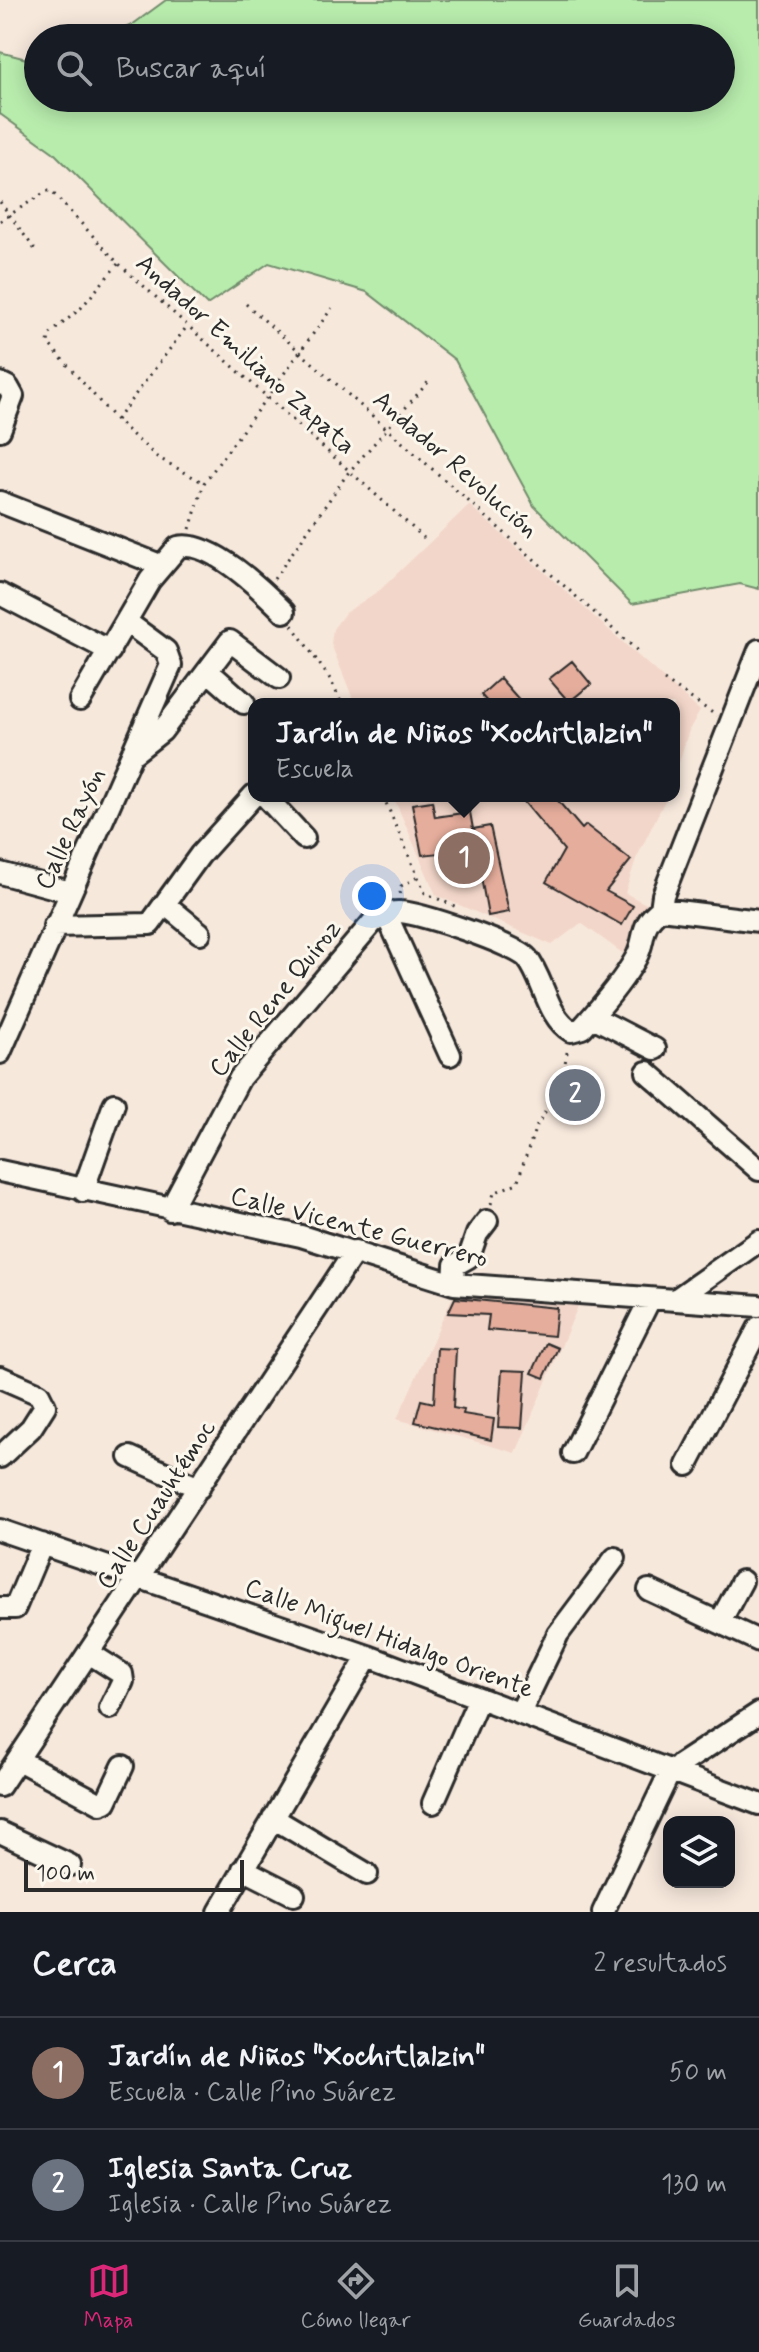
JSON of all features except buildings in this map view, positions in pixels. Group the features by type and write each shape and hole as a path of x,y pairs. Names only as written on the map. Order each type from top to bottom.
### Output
{"street":[{"path":"0,383 8,387 13,396 0,430"},
{"path":"0,502 160,565"},
{"path":"80,700 160,565 172,551 187,545 226,562 265,592 284,612"},
{"path":"0,594 110,651"},
{"name":"Calle Rayón","path":"0,1053 54,926 134,753 171,660 166,651 128,623"},
{"name":"Calle Rayón","path":"134,753 152,742 232,641 279,678"},
{"path":"450,1055 386,914 413,915 496,941 521,953 532,966 561,1022 571,1031 582,1028 638,954 643,928 661,909 729,721 759,650"},
{"path":"209,672 244,703"},
{"name":"Calle Rayón","path":"54,926 150,924 200,855 248,802"},
{"path":"271,802 304,838"},
{"path":"0,873 70,892"},
{"path":"166,905 200,933"},
{"path":"661,909 759,921"},
{"name":"Calle Rene Quiroz","path":"170,1210 240,1078 372,923 386,914"},
{"path":"593,1017 655,1049"},
{"path":"647,1072 759,1170"},
{"path":"83,1191 114,1104"},
{"name":"Calle Vicente Guerrero","path":"0,1171 170,1210 289,1233 454,1284 759,1306"},
{"path":"454,1284 455,1265 469,1257 477,1234 487,1221"},
{"path":"675,1300 759,1241"},
{"name":"Calle Cuauhtémoc","path":"0,1786 355,1251"},
{"path":"573,1453 650,1299"},
{"path":"687,1465 759,1327"},
{"path":"0,1377 39,1394 45,1406 31,1428 0,1457"},
{"path":"130,1457 199,1488"},
{"name":"Calle Miguel Hidalgo Oriente","path":"0,1530 368,1656 759,1804"},
{"path":"0,1608 15,1608 42,1544"},
{"path":"520,1713 558,1634 615,1558"},
{"path":"720,1622 742,1581"},
{"path":"649,1590 759,1641"},
{"path":"89,1653 122,1674 123,1681 110,1708"},
{"path":"219,1912 368,1656"},
{"path":"433,1803 479,1698"},
{"path":"603,1912 662,1788 674,1771 759,1713"},
{"path":"18,1760 101,1804 106,1802 123,1766"},
{"path":"273,1818 367,1874"},
{"path":"0,1832 70,1865"},
{"path":"243,1869 294,1895"}],"path":[{"name":"Andador Emiliano Zapata","path":"9,215 49,190 118,263 348,473 424,538"},
{"path":"0,202 36,251"},
{"path":"0,221 9,215"},
{"path":"118,263 81,308 47,339 116,420 157,457 204,483"},
{"name":"Andador Revolución","path":"246,304 640,653"},
{"path":"187,545 204,483 332,308"},
{"path":"116,420 188,325"},
{"path":"265,592 348,473 430,380"},
{"path":"284,612 330,679 339,698"},
{"path":"664,680 704,710 729,721"},
{"path":"386,802 425,893 431,896"},
{"path":"413,915 399,889 418,877"},
{"path":"487,1221 494,1193 517,1183 535,1129 561,1085 571,1031"}],"shaded area":[{"path":"469,505 700,711 689,730 680,759 680,698 353,698 331,644 333,629 345,613 380,590"},
{"path":"396,802 664,802 636,859 625,893 650,906 628,957 581,923 552,945 436,895"},
{"path":"453,1296 578,1306 516,1453 397,1419"}],"green space":[{"path":"166,0 759,0 759,589 740,584 632,604 534,506 455,360 367,292 269,263 207,305 53,152 0,114 0,52 24,58 24,112 735,112 735,24 133,24"}],"place":[{"name":"Jardín de Niños \"Xochitlalzin\"","path":"464,858"},
{"name":"Iglesia Santa Cruz","path":"575,1095"}]}
